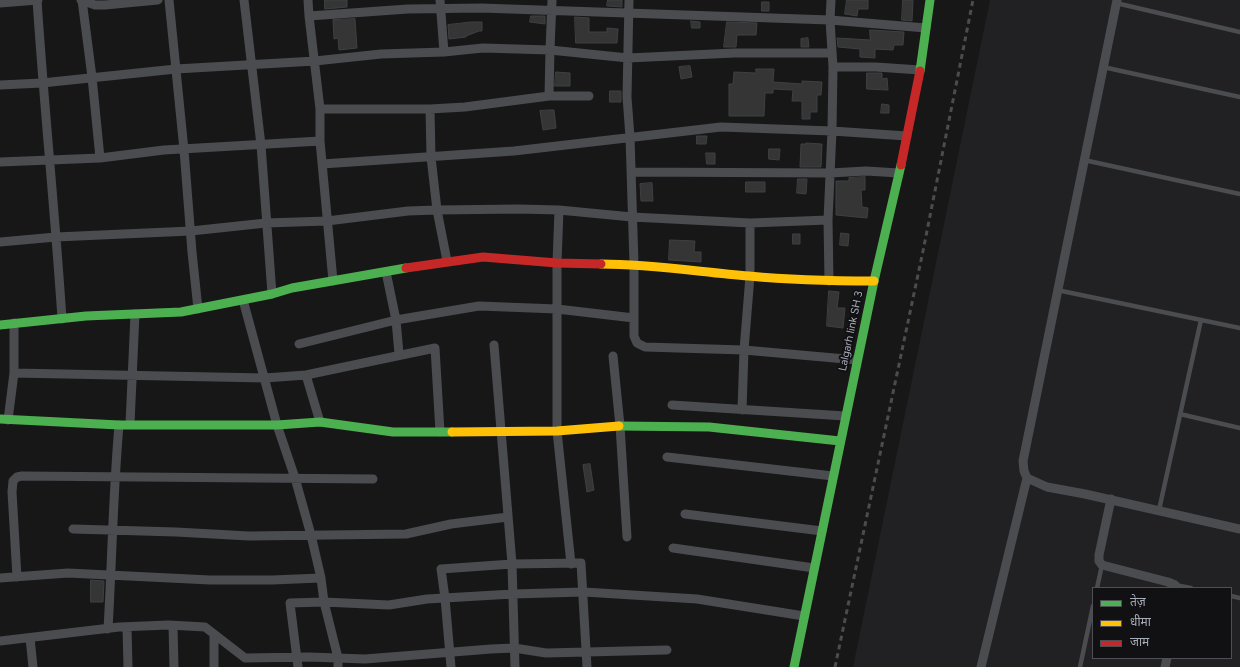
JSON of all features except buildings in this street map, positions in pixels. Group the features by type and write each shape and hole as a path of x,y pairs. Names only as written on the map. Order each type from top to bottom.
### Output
{"street":[{"path":"0,3 37,0 48,160 56,237 62,319"},
{"path":"100,158 92,77 81,0 95,5 105,5 158,0"},
{"path":"169,0 198,309"},
{"path":"244,0 261,145 272,294"},
{"path":"308,0 320,109 320,140 333,281"},
{"path":"549,96 552,0"},
{"path":"630,0 627,97 630,137 634,264 634,336 637,343 645,347 744,350 857,360"},
{"path":"829,280 828,220 833,67 830,20 831,0"},
{"name":"Lalgarh link SH 3","path":"794,667 845,416 907,136 920,70 930,0"},
{"path":"981,667 1027,478 1024,471 1023,461 1116,2"},
{"path":"309,16 408,9 440,4 551,12 830,20 926,28"},
{"path":"440,4 444,52"},
{"path":"0,85 42,83 176,69 315,61 381,54 444,52 483,48 550,50 628,58 734,53 831,53"},
{"path":"833,67 876,67 920,70"},
{"path":"320,109 430,109 465,107 549,96 588,96"},
{"path":"430,109 431,157 437,210 447,261"},
{"path":"322,164 514,151 721,127 832,131 907,136"},
{"path":"0,162 100,158 164,150 184,150 320,140"},
{"path":"631,172 830,173 866,171 899,173"},
{"path":"0,242 56,237 191,231 266,224 327,221 408,211 437,210 559,210 632,217 750,223 828,220"},
{"path":"559,210 557,263 557,431 571,564"},
{"path":"742,410 744,350 750,276 750,223"},
{"path":"0,325 62,319 181,312 272,294 292,288 447,261 483,257 557,263 634,264 750,276 874,281"},
{"path":"386,272 396,320 399,354"},
{"path":"243,300 277,425 295,478 311,535 338,663"},
{"path":"299,344 396,320 479,306 558,309 634,318"},
{"path":"130,424 135,314"},
{"path":"14,323 14,373 4,420 119,425 277,425 320,422 393,432 557,431 620,426 709,427 840,442"},
{"path":"494,345 512,564 515,667"},
{"path":"14,373 265,378 306,375 399,354 435,348 440,432"},
{"path":"613,356 620,426 627,537"},
{"path":"306,375 320,422"},
{"path":"672,405 845,416"},
{"path":"108,629 115,476 119,425"},
{"path":"667,457 833,476"},
{"path":"17,577 12,492 13,482 17,477 115,476 373,479"},
{"path":"1027,478 1047,487 1110,499 1240,528"},
{"path":"1110,499 1099,555 1099,561 1102,565 1176,586"},
{"path":"685,514 822,531"},
{"path":"73,529 249,536 406,534 452,524 508,517"},
{"path":"674,548 814,568"},
{"path":"451,667 441,569 512,564 581,563 584,592 587,667"},
{"path":"0,578 68,573 210,580 321,578"},
{"path":"297,663 290,603 324,602 388,605 428,599 584,592 697,599 804,616"},
{"path":"173,626 174,667"},
{"path":"127,627 128,667"},
{"path":"0,641 127,627 205,627 245,658 297,663 338,663 365,659 514,648 546,653 667,650"},
{"path":"214,635 214,667"},
{"path":"30,638 33,667"}],"lane":[{"path":"1116,2 1240,32"},
{"path":"1103,67 1240,98"},
{"path":"1084,160 1240,194"},
{"path":"1057,290 1240,328"},
{"path":"1159,510 1201,320"},
{"path":"1180,414 1240,428"},
{"path":"1097,587 1102,565"},
{"path":"1080,667 1092,611"}],"shaded area":[{"path":"990,0 1240,0 1240,667 853,667"}],"railway":[{"path":"835,667 923,251 973,0"}],"traffic: fast":[{"path":"920,71 930,0"},
{"path":"794,667 874,281 901,165"},
{"path":"0,325 86,316 181,312 272,294 292,288 406,268"},
{"path":"0,419 119,425 277,425 320,422 393,432 452,432"},
{"path":"619,426 709,427 840,441"}],"traffic: slow":[{"path":"601,264 620,264 780,278 874,281"},
{"path":"452,432 557,431 619,426"}],"traffic: jam":[{"path":"901,165 920,71"},
{"path":"406,268 483,257 557,263 601,264"}]}
